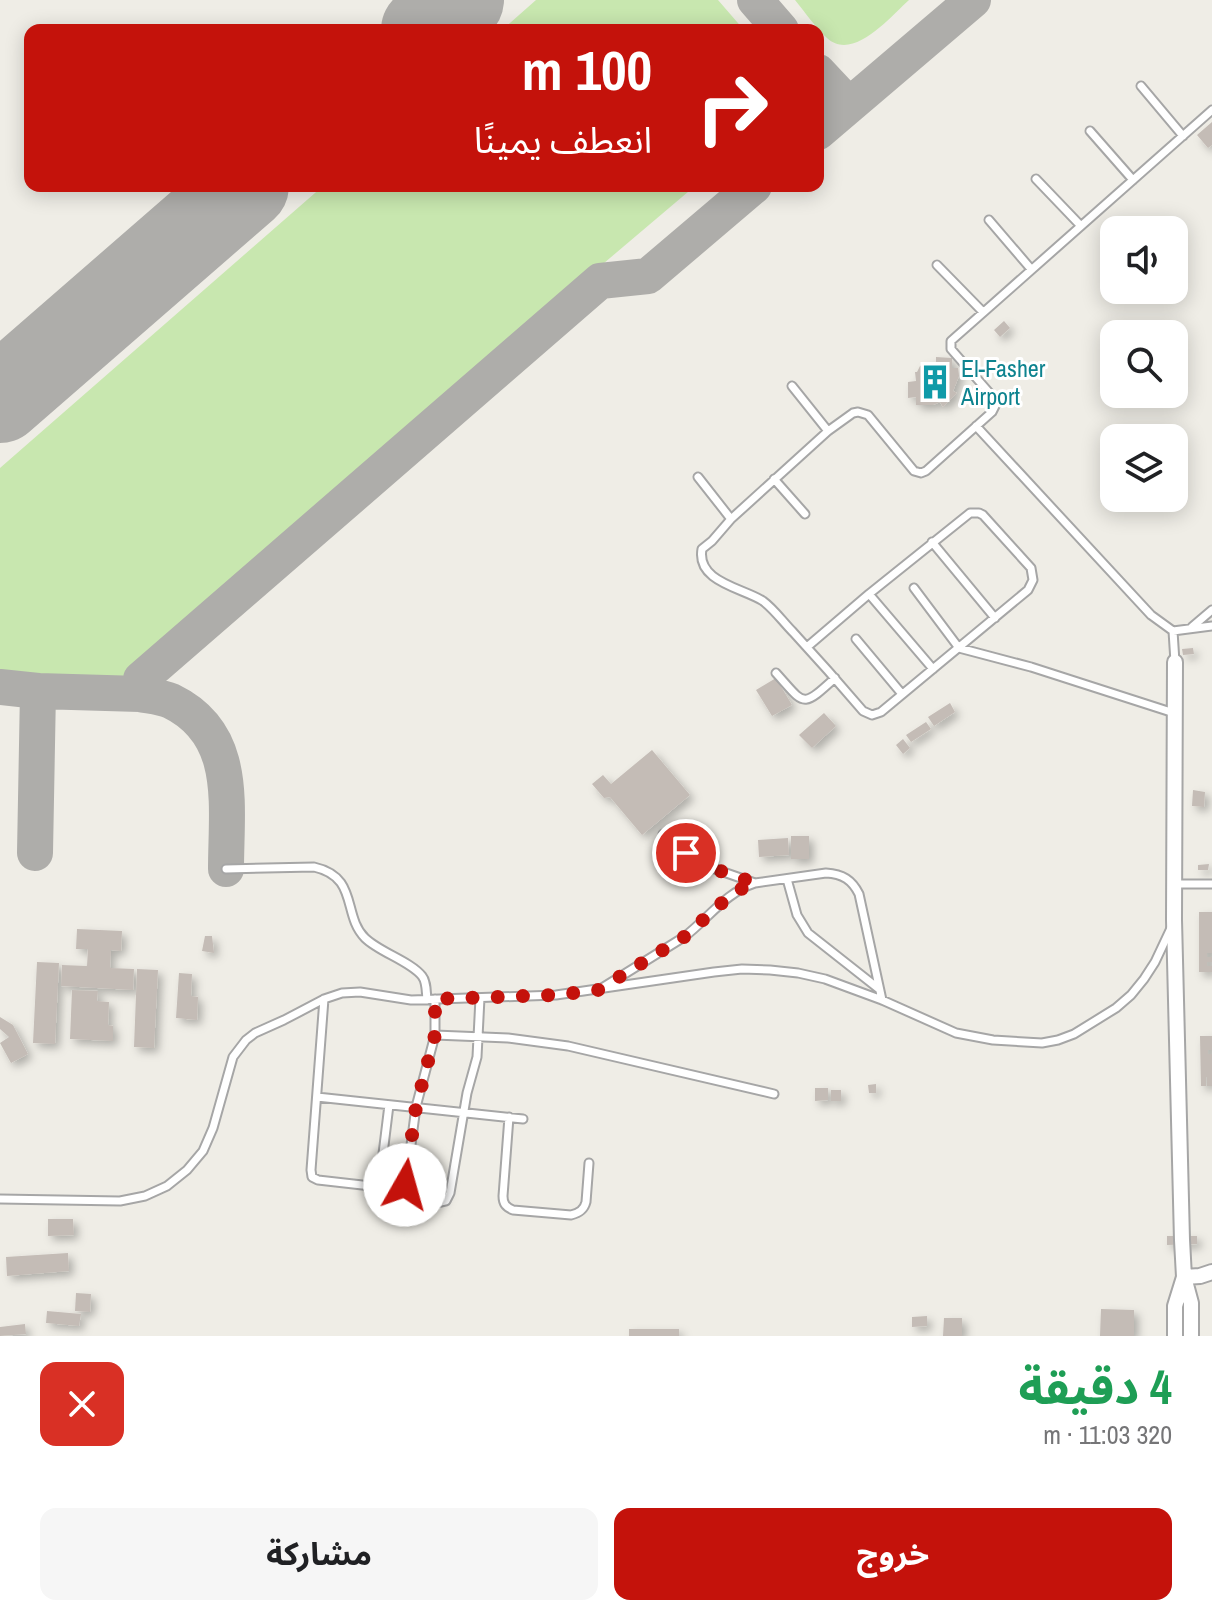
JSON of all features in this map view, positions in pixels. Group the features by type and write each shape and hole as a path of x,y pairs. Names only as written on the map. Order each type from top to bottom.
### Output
{"street":[{"path":"1175,662 1174,920 1184,1277 1191,1303 1191,1336"},
{"path":"1184,1277 1212,1272"},
{"path":"1175,1336 1175,1306 1184,1277"}],"lane":[{"path":"1141,86 1183,136"},
{"path":"807,647 967,515 983,515 1031,568 1033,580 1028,590 881,712 872,715 863,711 766,603 726,585 705,568 702,549 774,479 853,413 868,415 914,471 926,471 995,409 995,400 949,346 951,341 1212,110"},
{"path":"1090,131 1133,180"},
{"path":"1036,179 1081,226"},
{"path":"989,220 1031,269"},
{"path":"937,265 983,312"},
{"path":"792,386 828,431"},
{"path":"976,426 1151,615 1173,631 1212,626"},
{"path":"698,477 731,519"},
{"path":"774,479 805,514"},
{"path":"932,542 995,618"},
{"path":"914,588 959,648 1031,667 1174,713"},
{"path":"869,594 933,669"},
{"path":"1190,628 1212,610"},
{"path":"1173,631 1175,662"},
{"path":"856,639 902,694"},
{"path":"776,673 798,697 806,700 814,698 835,678"},
{"path":"663,834 712,868 755,883"},
{"path":"226,869 314,867 332,874 345,890 362,935 421,974 431,1000 435,1035 416,1107 405,1190 414,1199 438,1203 446,1201 450,1193 467,1093 475,1066 480,998"},
{"path":"598,990 684,937 734,892 755,883 826,873 847,878 859,894 882,1000"},
{"path":"787,879 797,915 808,933 880,990"},
{"path":"1175,884 1212,884"},
{"path":"0,1199 120,1201 145,1196 167,1186 187,1170 203,1151 238,1048 255,1033 342,993 360,992 411,1000 556,995 714,972 770,970 825,979 956,1033 993,1040 1042,1043 1074,1034 1131,995 1150,971 1174,920"},
{"path":"324,999 311,1174 318,1180 371,1186 377,1184 389,1105"},
{"path":"435,1035 508,1038 568,1046 774,1094"},
{"path":"317,1097 523,1119"},
{"path":"509,1117 503,1196 508,1209 576,1214 585,1207 589,1163"}],"green space":[{"path":"536,0 718,0 739,24 509,24"},
{"path":"795,0 909,0 882,26 848,45 837,44 827,38 824,24 814,24"},
{"path":"316,192 688,192 187,630 122,679 0,673 0,468"}],"building":[{"path":"1212,122 1212,145 1208,148 1197,135"},
{"path":"1004,321 1010,328 1000,337 994,330"},
{"name":"El-Fasher Airport","path":"936,357 952,358 952,368 958,368 959,376 953,391 957,393 943,407 940,402 916,405 916,397 908,398 908,382 916,381 915,372 920,366 936,362"},
{"path":"1193,648 1194,654 1183,655 1182,649"},
{"path":"776,678 792,705 772,716 756,690"},
{"path":"950,703 955,712 934,726 928,717"},
{"path":"824,713 836,726 812,748 799,735"},
{"path":"926,722 931,729 911,742 906,735"},
{"path":"903,739 910,748 903,754 896,745"},
{"path":"652,750 690,795 642,835 610,797 604,798 592,784 603,775 611,784"},
{"path":"1193,790 1205,792 1204,807 1192,806"},
{"path":"791,836 809,836 809,859 791,859"},
{"path":"788,838 789,855 759,857 758,840"},
{"path":"1209,864 1208,870 1198,870 1198,865"},
{"path":"1199,912 1212,912 1212,953 1207,953 1207,957 1212,957 1212,962 1207,962 1207,966 1212,966 1212,972 1199,972"},
{"path":"77,929 122,931 121,951 111,950 110,968 134,969 133,990 61,986 62,965 87,966 88,949 76,949"},
{"path":"205,936 212,936 214,953 202,951"},
{"path":"37,962 59,963 55,1044 33,1043"},
{"path":"137,969 158,970 154,1048 134,1047"},
{"path":"179,973 192,974 191,996 198,997 197,1020 176,1018"},
{"path":"72,990 98,991 97,1001 109,1002 108,1025 113,1026 113,1041 70,1039"},
{"path":"0,1017 13,1025 28,1054 11,1063 0,1043 9,1037 0,1029"},
{"path":"1200,1036 1212,1036 1212,1050 1208,1050 1208,1054 1212,1054 1212,1086 1207,1086 1206,1077 1206,1086 1201,1086"},
{"path":"876,1084 876,1093 869,1093 868,1085"},
{"path":"815,1088 828,1088 828,1100 815,1101"},
{"path":"831,1090 841,1090 841,1101 831,1101"},
{"path":"48,1219 73,1219 74,1235 48,1236"},
{"path":"1167,1236 1197,1236 1197,1244 1167,1245"},
{"path":"68,1253 69,1271 7,1276 6,1257"},
{"path":"76,1293 91,1294 90,1312 75,1311"},
{"path":"1101,1309 1134,1310 1134,1336 1100,1336"},
{"path":"47,1311 81,1314 79,1326 46,1323"},
{"path":"927,1316 927,1326 912,1327 912,1317"},
{"path":"944,1318 962,1318 962,1336 943,1336"},
{"path":"25,1324 26,1334 0,1336 0,1327"},
{"path":"629,1329 679,1329 679,1336 629,1336"}],"taxiway":[{"path":"755,0 776,24"},
{"path":"824,127 973,0"},
{"path":"824,78 849,105"},
{"path":"226,869 227,796 218,752 208,732 193,715 171,701 140,694 141,679 600,281 648,276 747,192"},
{"path":"0,687 38,691"},
{"path":"35,853 38,691 140,694"}],"runway":[{"path":"432,24 460,0"},
{"path":"0,399 238,192"}],"place":[{"name":"El-Fasher Airport","path":"935,382"}],"route":[{"path":"405,1185 416,1107 435,1035 435,999 556,995 598,990 684,937 734,892 755,883 712,868 686,853"}]}
